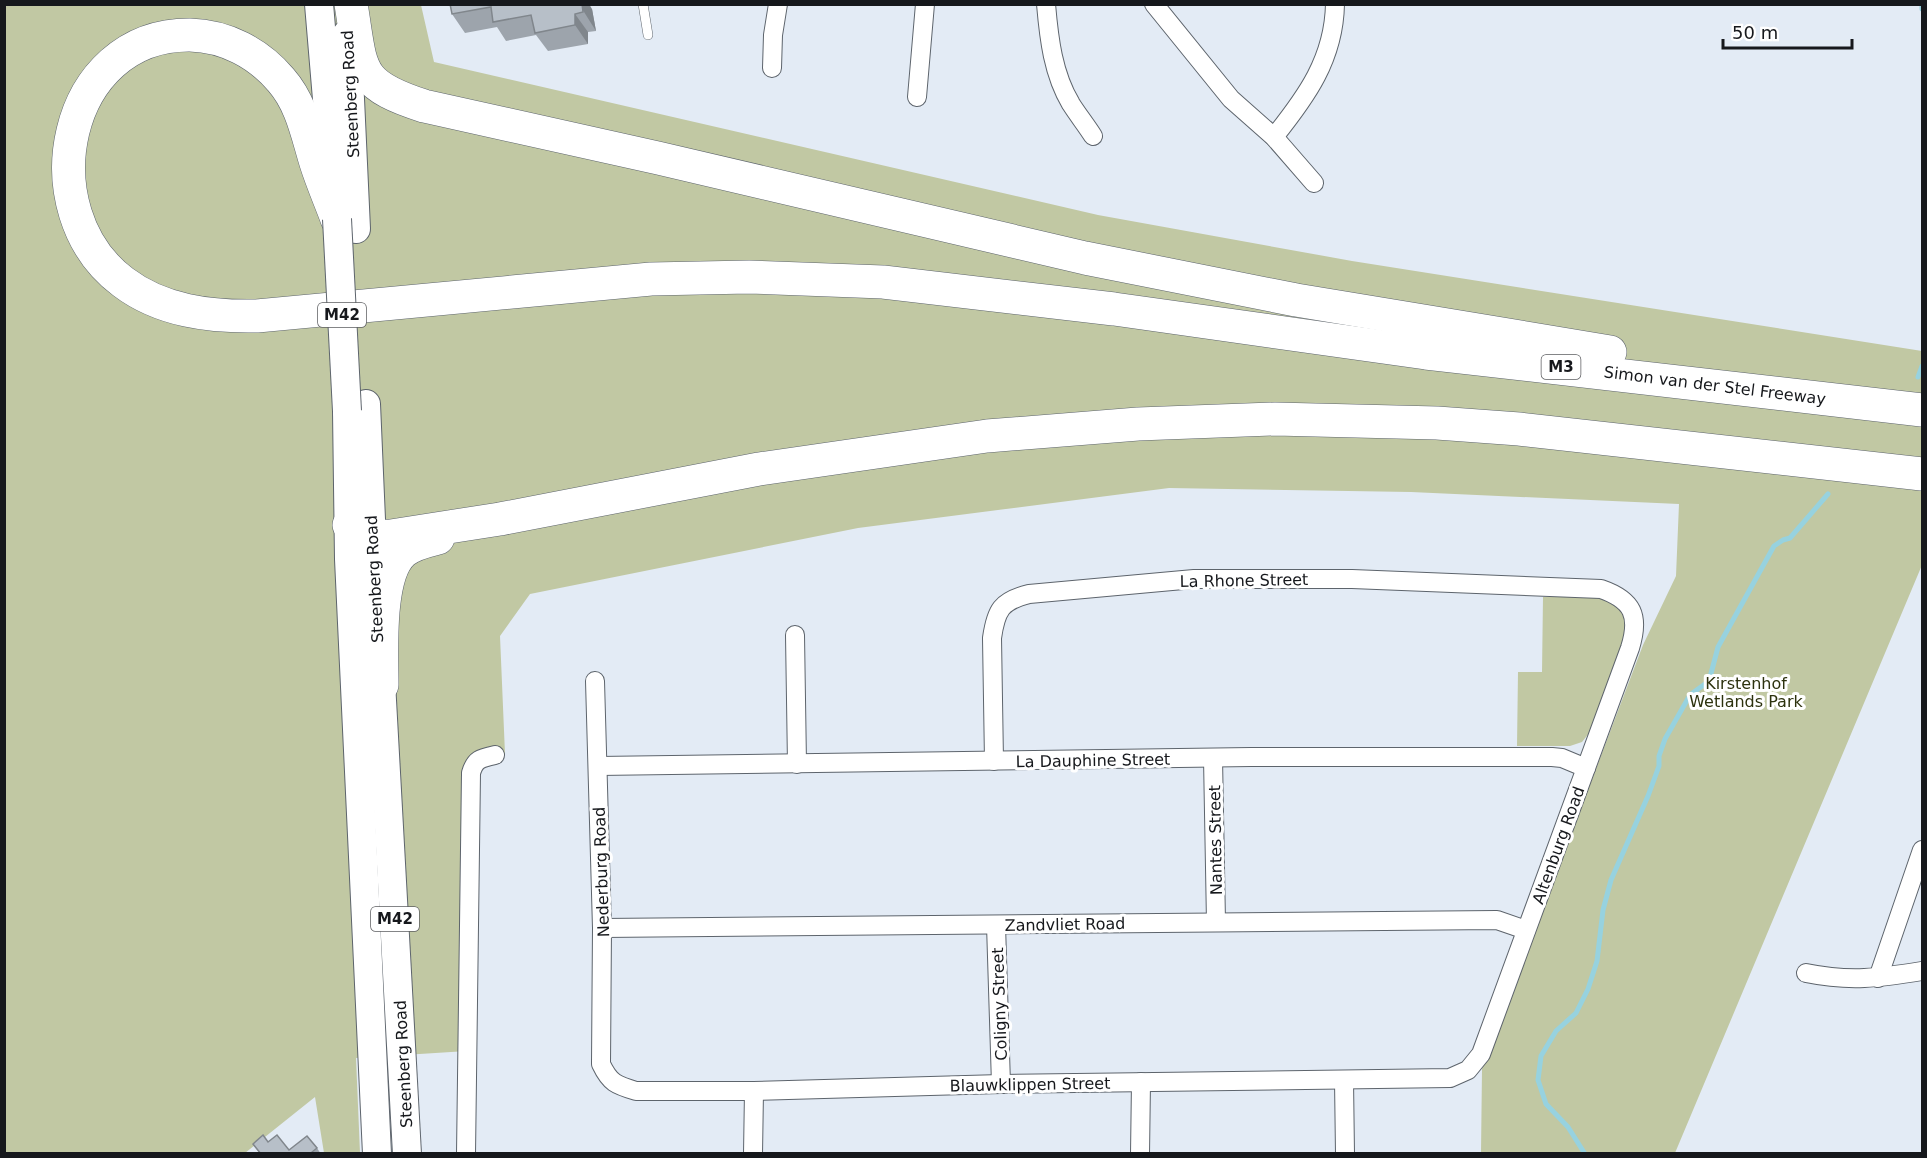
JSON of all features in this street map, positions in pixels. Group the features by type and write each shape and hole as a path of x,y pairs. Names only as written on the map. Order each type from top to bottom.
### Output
{"highway":[{"path":"348,4 360,59 367,76 377,86 392,95 424,106 1085,258 1296,300 1768,379 1812,388 1830,399"},
{"name":"Simon van der Stel Freeway","path":"347,224 316,164 304,123 291,95 269,67 238,46 216,38 189,35 144,44 120,58 105,71 93,87 77,118 70,142 68,174 72,207 85,238 110,270 130,287 159,302 196,312 228,316 257,316 651,279 749,277 883,282 1091,306 1426,353 1923,410"},
{"path":"382,685 384,603 389,579 396,560 404,551 420,542 500,519 759,469 891,449 987,436 1138,424 1275,419 1437,423 1519,429 1923,474"},
{"path":"360,531 500,519"}],"main road":[{"name":"Steenberg Road","path":"319,4 347,224"},
{"name":"Steenberg Road","path":"348,4 347,224 360,531 362,860 377,1154"},
{"name":"Steenberg Road","path":"360,531 375,614 382,685 407,1154"}],"street":[{"path":"772,68 773,35 778,4"},
{"path":"917,97 925,4"},
{"path":"1046,4 1052,53 1058,75 1070,103 1093,136"},
{"path":"1154,4 1231,99 1274,137 1314,183"},
{"path":"1274,137 1315,81 1328,48 1335,4"},
{"name":"La Rhone Street","path":"994,761 992,638 994,619 1002,606 1015,597 1194,579 1352,579 1601,589 1616,594 1628,604 1635,616"},
{"name":"Altenburg Road","path":"1468,1070 1481,1054 1633,640 1635,616"},
{"path":"795,634 797,764"},
{"name":"Nederburg Road","path":"596,681 602,928 601,1064"},
{"path":"466,1154 471,773 474,763 481,758 495,755"},
{"name":"La Dauphine Street","path":"598,766 1213,758 1552,757 1562,758 1586,768"},
{"name":"Nantes Street","path":"1213,758 1216,922"},
{"path":"1878,978 1923,850"},
{"name":"Zandvliet Road","path":"602,928 1497,920 1526,930"},
{"name":"Coligny Street","path":"996,925 1001,1084"},
{"path":"1806,973 1849,980 1923,971"},
{"name":"Blauwklippen Street","path":"601,1064 608,1079 621,1087 636,1091 754,1091 1001,1084 1450,1078 1468,1070"},
{"path":"1344,1080 1345,1154"},
{"path":"1140,1154 1141,1082"},
{"path":"753,1154 754,1091"}],"lane":[{"path":"643,4 648,35"}],"green space":[{"name":"Kirstenhof Wetlands Park","path":"4,5 421,5 434,62 1098,215 1352,261 1922,351 1922,565 1675,1153 1481,1153 1482,1069 1643,645 1676,576 1679,504 1411,492 1169,488 858,528 530,594 500,636 505,754 495,755 474,763 467,1051 356,1058 360,1153 324,1153 315,1097 245,1153 5,1153"},
{"path":"1543,597 1584,597 1606,600 1621,609 1627,625 1628,631 1590,732 1582,742 1570,746 1517,746 1518,672 1542,672"}],"building":[{"path":"450,4 582,4 583,12 575,14 575,25 535,33 531,15 493,22 491,7 452,14"},
{"path":"263,1135 268,1142 277,1135 289,1150 307,1136 317,1148 312,1154 261,1154 253,1144"}],"waterway":[{"path":"1922,4 1922,9"},
{"path":"1918,377 1922,366"},
{"path":"1585,1154 1568,1127 1546,1104 1538,1080 1541,1056 1556,1031 1576,1013 1588,989 1597,961 1603,910 1611,880 1648,796 1659,766 1659,756 1665,739 1690,695 1709,681 1718,647 1774,546 1790,538 1828,494"}]}
